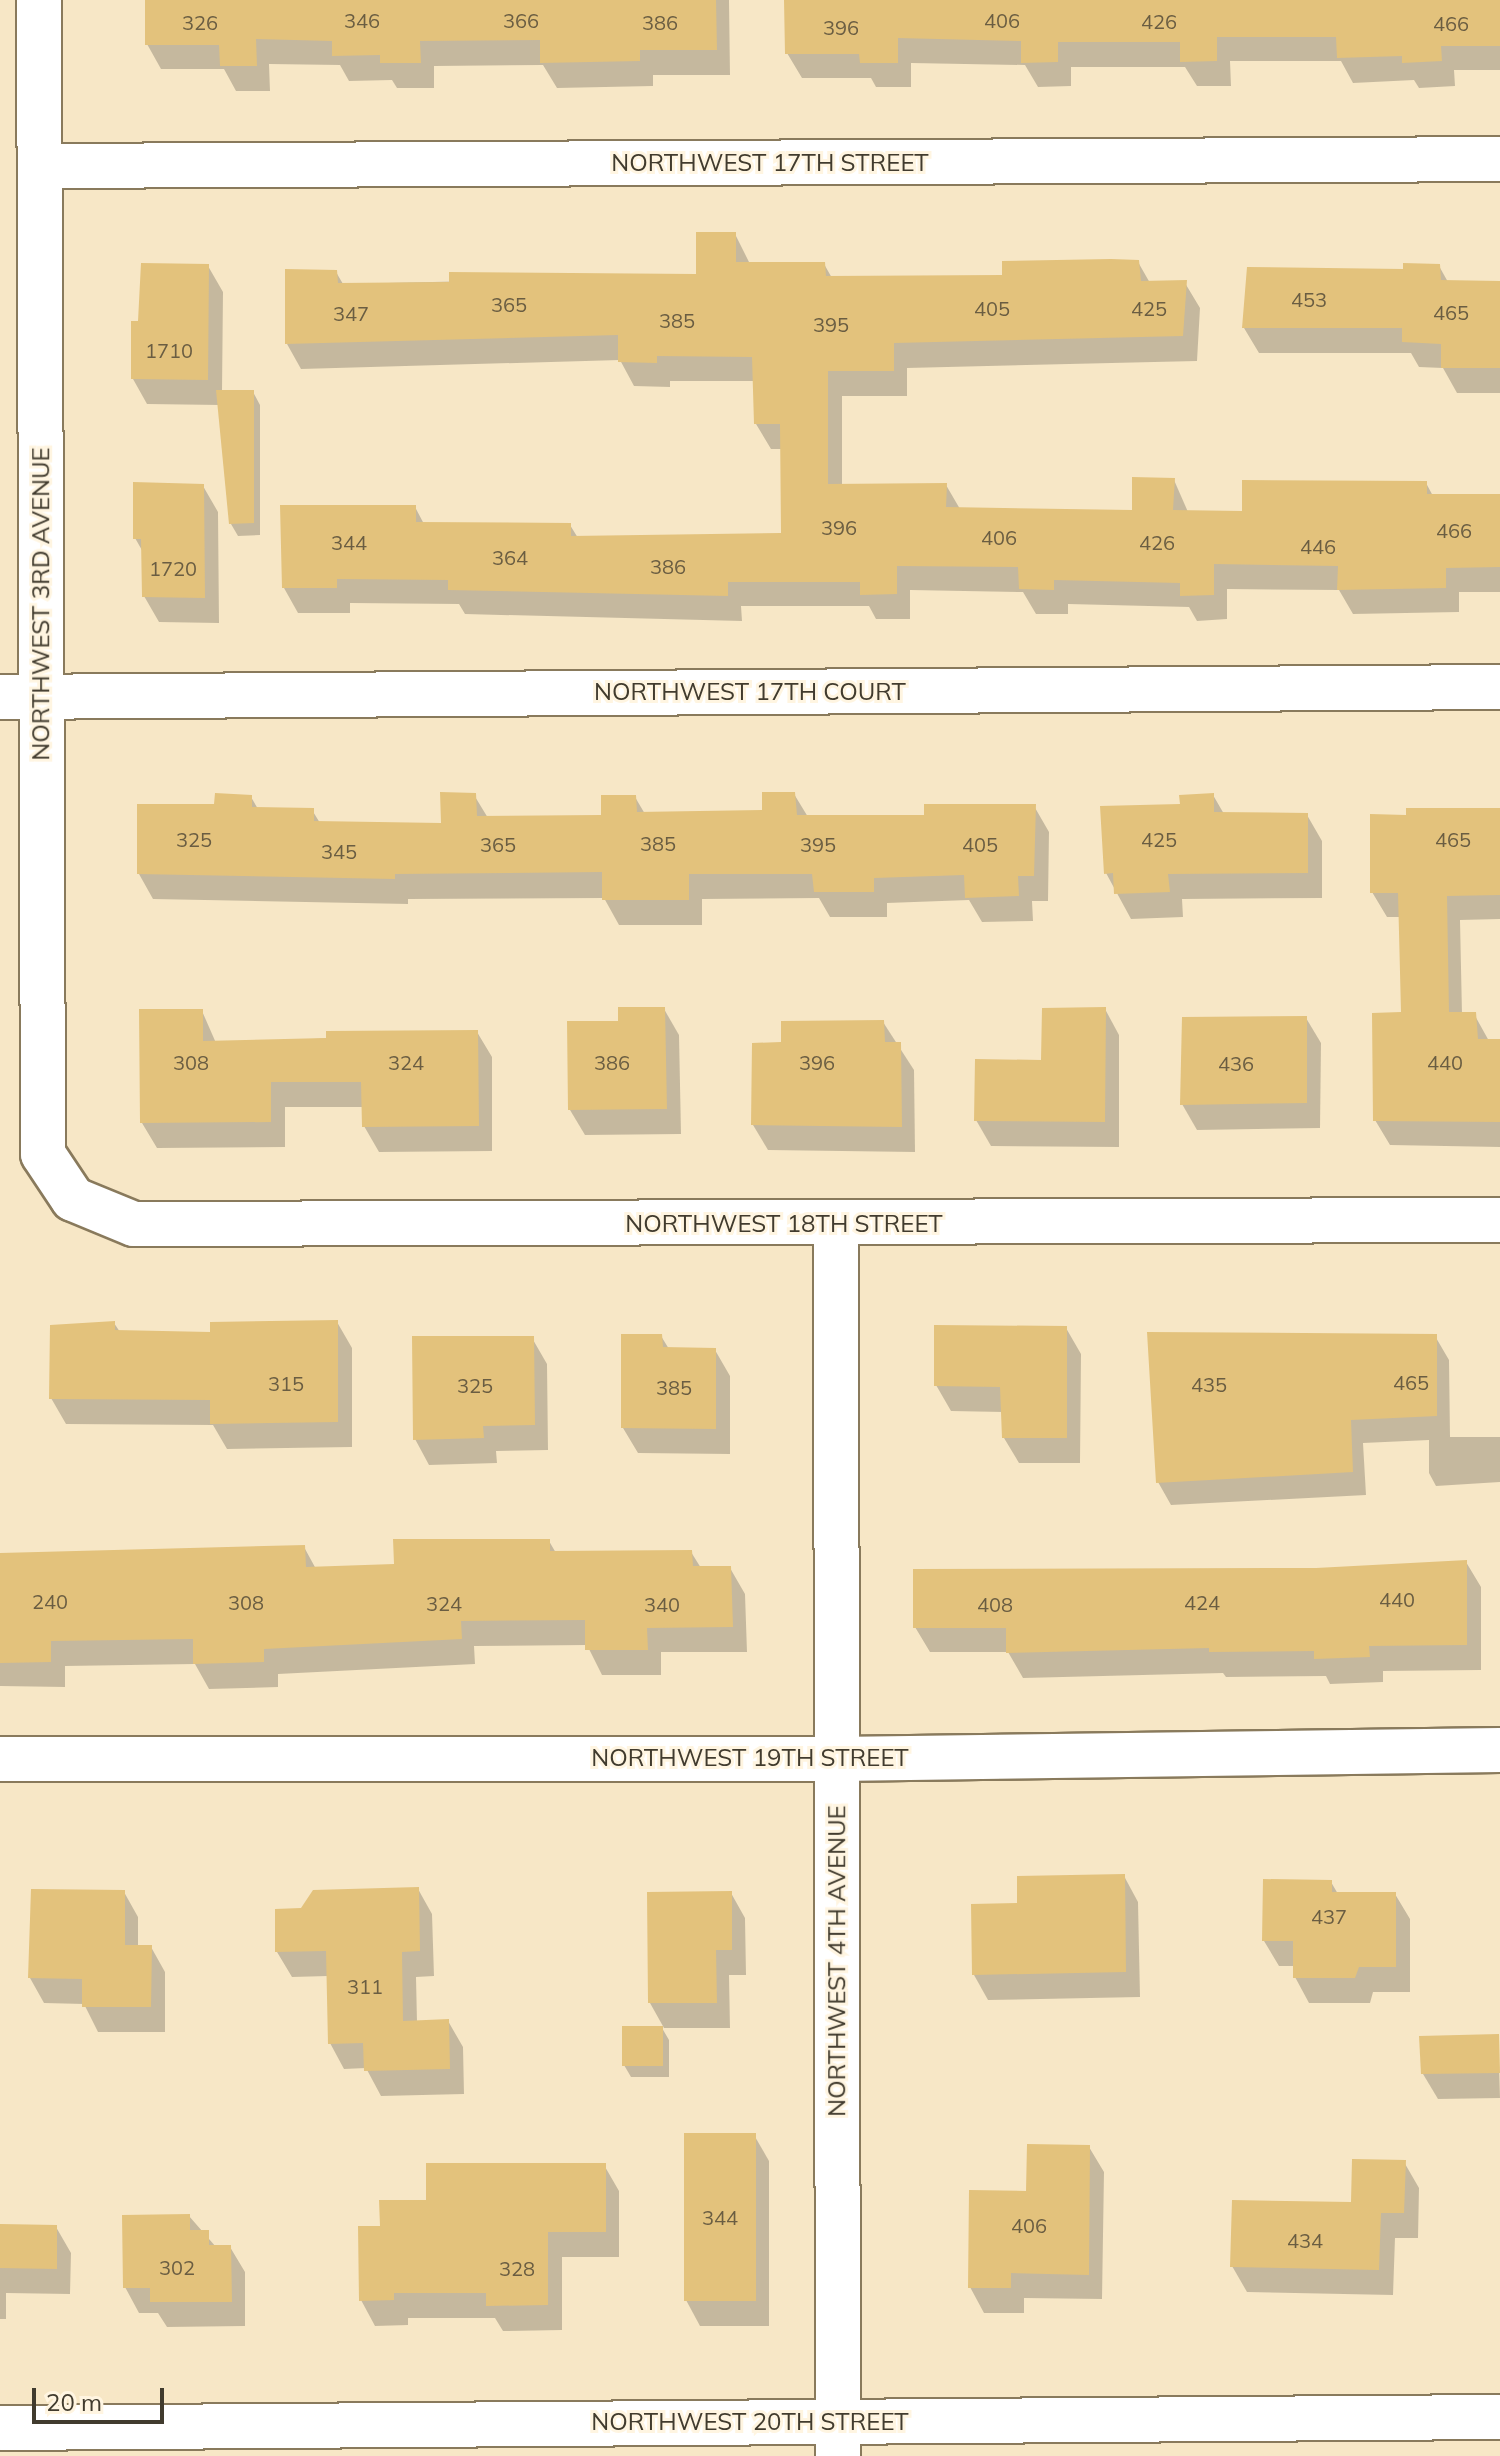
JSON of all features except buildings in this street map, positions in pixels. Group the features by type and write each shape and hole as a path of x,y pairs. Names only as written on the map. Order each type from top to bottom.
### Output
{"street":[{"name":"NORTHWEST 3RD AVENUE","path":"39,0 40,166 21,697 43,1154 73,1199"},
{"name":"NORTHWEST 17TH STREET","path":"40,166 1500,159"},
{"name":"NORTHWEST 17TH COURT","path":"21,697 1500,687"},
{"name":"NORTHWEST 18TH STREET","path":"73,1199 134,1224 836,1225 1500,1220"},
{"name":"NORTHWEST 4TH AVENUE","path":"836,1225 838,2439"},
{"name":"NORTHWEST 19TH STREET","path":"0,1759 837,1759 1500,1750"},
{"name":"NORTHWEST 20TH STREET","path":"0,2428 838,2439 1500,2417"}]}
